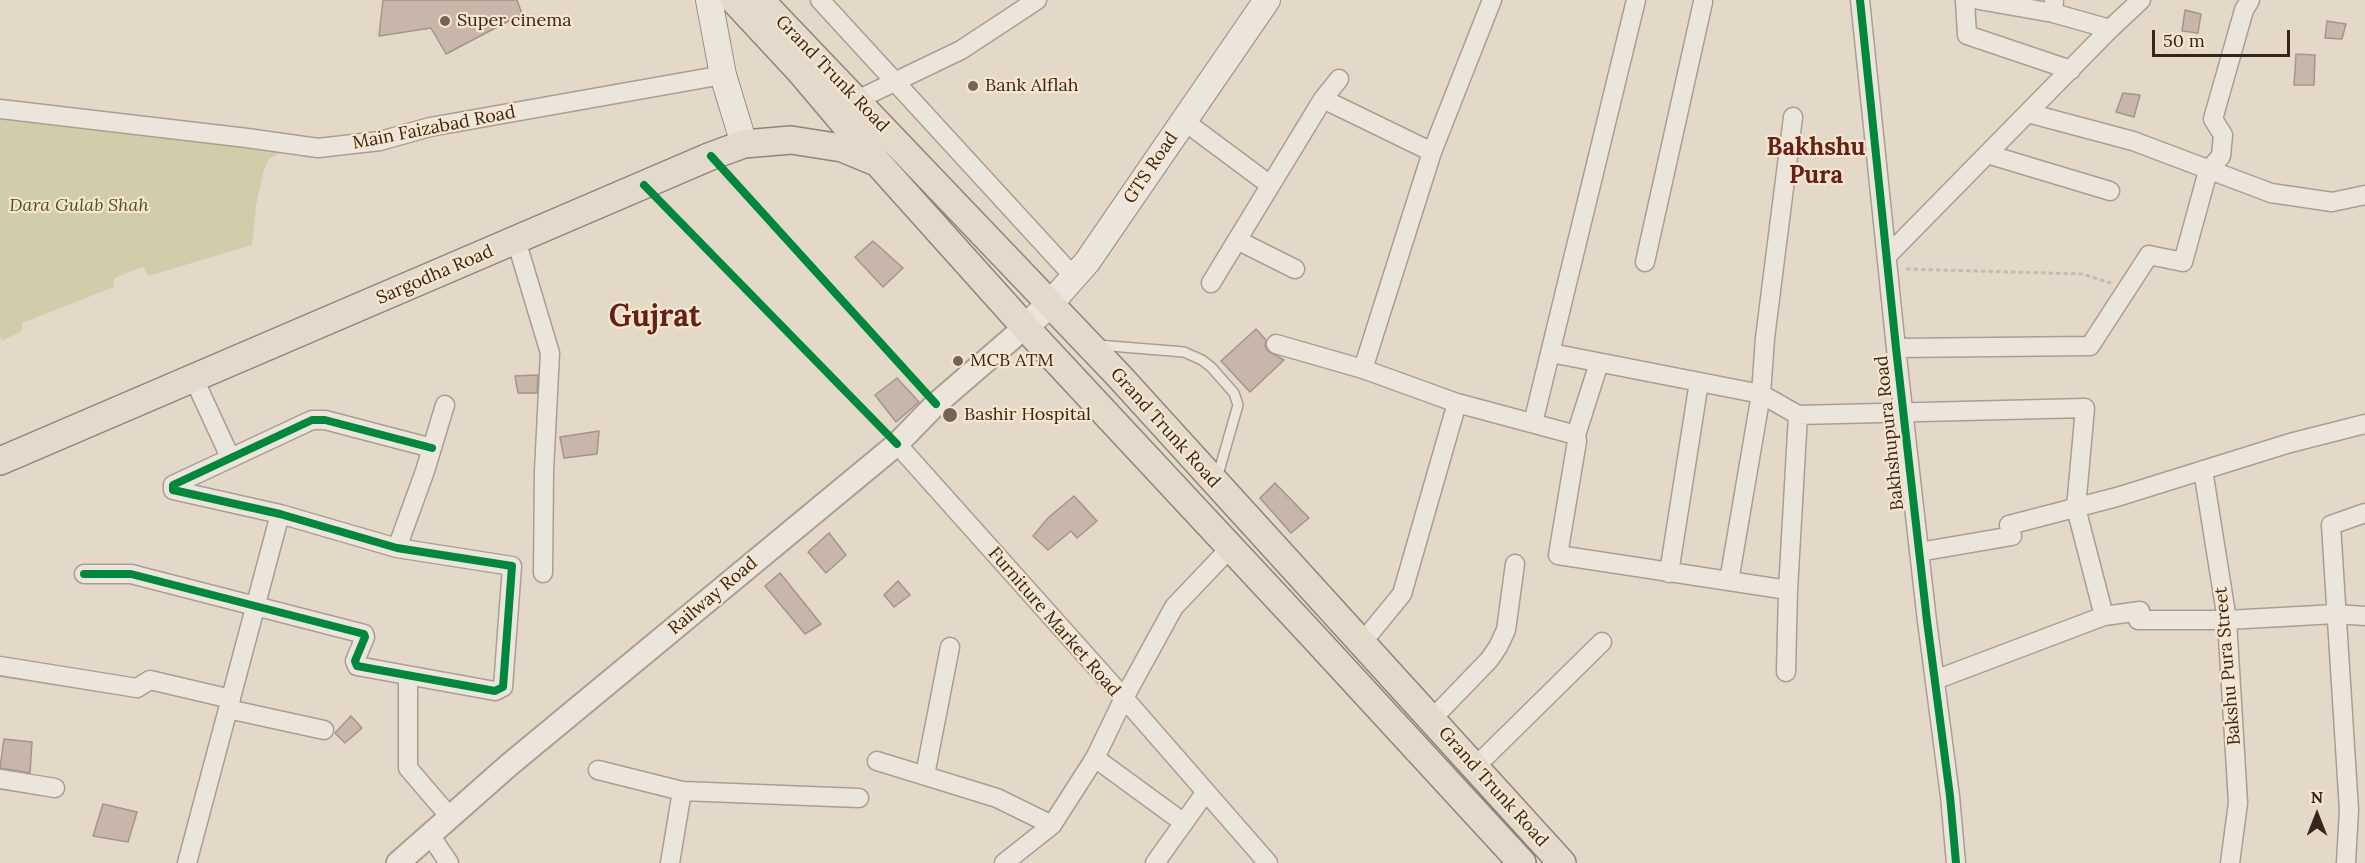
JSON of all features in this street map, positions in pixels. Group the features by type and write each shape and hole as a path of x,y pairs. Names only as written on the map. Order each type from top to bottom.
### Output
{"main road":[{"path":"709,0 723,75 744,144"},
{"name":"Grand Trunk Road","path":"734,0 800,71 877,162 1025,327 1522,863"},
{"name":"Grand Trunk Road","path":"760,0 1088,344 1562,863"},
{"name":"GTS Road","path":"1025,327 1075,278 1267,0"},
{"name":"Sargodha Road","path":"0,461 711,156 744,144 791,140 842,148 877,162"}],"street":[{"path":"820,0 1075,278"},
{"path":"857,100 961,50 1036,0"},
{"path":"1363,369 1432,152 1492,0"},
{"path":"1533,423 1636,0"},
{"name":"Bakhshupura Road","path":"1860,0 1903,411 1950,796 1956,863"},
{"path":"1965,0 1966,35 2071,70"},
{"path":"1979,0 2054,6 2110,29"},
{"path":"1889,262 1987,154 2141,0"},
{"path":"1896,348 2090,346 2149,255 2183,262 2208,171 2221,156 2223,135 2213,119 2244,10 2250,0"},
{"path":"1645,262 1700,1"},
{"name":"Main Faizabad Road","path":"0,109 318,148 380,141 430,127 723,75"},
{"path":"1211,283 1323,99 1339,79"},
{"path":"1323,99 1432,152"},
{"path":"2028,113 2133,141 2271,193 2332,202 2365,195"},
{"path":"1729,581 1761,394 1765,338 1793,117"},
{"path":"1184,121 1270,185"},
{"path":"1987,154 2110,191"},
{"path":"516,240 550,353 544,471 543,573"},
{"path":"1237,240 1295,269"},
{"name":"Railway Road","path":"398,863 509,765 897,444 936,404 1025,327"},
{"path":"1276,344 1363,369 1457,403 1576,435"},
{"path":"1551,353 1761,394 1798,415 2085,408 2076,508 2104,616"},
{"path":"1599,363 1576,435 1577,441 1558,555 1788,590"},
{"path":"194,379 230,457"},
{"path":"1669,573 1699,382"},
{"path":"1361,644 1402,594 1457,403"},
{"path":"398,548 445,405"},
{"path":"1786,672 1788,590 1798,415"},
{"path":"84,574 131,574 364,634 365,637 355,664 495,691 503,687 512,566 398,548 280,514 173,490 173,485 312,420 432,448"},
{"path":"1919,552 2012,536 2009,525 2117,497 2290,443 2365,424"},
{"name":"Furniture Market Road","path":"897,444 1124,698 1095,758 1052,825 1004,863"},
{"name":"Bakshu Pura Street","path":"2203,470 2227,620 2238,803 2230,863"},
{"path":"2346,863 2357,810 2337,614 2331,525 2365,513"},
{"path":"187,863 280,514"},
{"path":"1231,547 1174,607 1124,698 1268,863"},
{"path":"1431,720 1489,660 1498,647 1506,630 1515,564"},
{"path":"1935,680 2104,616 2140,611 2138,620 2227,620 2337,614 2365,616"},
{"path":"1475,767 1602,642"},
{"path":"925,775 950,647"},
{"path":"0,666 137,688 150,680 324,730"},
{"path":"408,676 408,768 450,818"},
{"path":"1095,758 1184,823"},
{"path":"878,760 997,798 1052,825"},
{"path":"598,770 682,790 859,798"},
{"path":"0,779 55,788"},
{"path":"670,863 682,790"},
{"path":"1155,863 1205,793"},
{"path":"430,835 449,863"}],"lane":[{"path":"1088,344 1184,352 1211,366 1234,393 1238,405 1216,483"}],"path":[{"path":"1889,262 2082,274 2128,287"}],"green space":[{"name":"Dara Gulab Shah","path":"0,117 283,151 269,159 263,173 256,206 252,245 148,276 143,267 114,278 114,287 22,323 22,331 2,341 0,336"}],"building":[{"name":"Super cinema","path":"383,0 517,0 522,14 446,54 431,28 379,36"},
{"path":"2185,10 2201,14 2198,33 2182,31"},
{"path":"2327,21 2346,24 2342,39 2325,38"},
{"path":"2296,54 2315,55 2314,85 2294,85"},
{"path":"2123,93 2140,95 2134,117 2116,112"},
{"path":"873,241 903,268 883,287 855,257"},
{"path":"1256,329 1266,340 1265,346 1268,351 1284,360 1250,392 1221,361"},
{"path":"538,375 537,393 518,393 515,376"},
{"path":"897,378 919,402 896,422 875,395"},
{"path":"599,431 597,454 564,458 560,437"},
{"path":"1275,483 1309,518 1291,533 1260,498"},
{"path":"1074,496 1097,521 1077,538 1071,531 1048,550 1033,536 1048,518"},
{"path":"829,533 846,555 826,573 808,552"},
{"path":"780,573 821,624 805,634 765,586"},
{"path":"898,581 910,595 894,607 884,595"},
{"path":"351,716 362,728 345,743 335,733"},
{"path":"4,739 32,742 30,773 0,768"},
{"path":"103,804 137,812 128,842 93,836"}],"cycle path":[{"path":"1860,0 1896,348 1956,863"},
{"path":"711,156 936,404"},
{"path":"644,185 897,444"},
{"path":"84,574 131,574 364,634 365,637 355,661 357,666 495,691 503,687 512,566 397,548 280,514 173,490 173,485 312,420 325,420 432,448"}],"place":[{"name":"Super cinema","path":"445,21"},
{"name":"Bank Alflah","path":"973,86"},
{"name":"MCB ATM","path":"958,361"},
{"name":"Bashir Hospital","path":"950,415"}],"district":[{"name":"Bakhshu Pura","path":"1816,162"},
{"name":"Gujrat","path":"655,317"}]}
